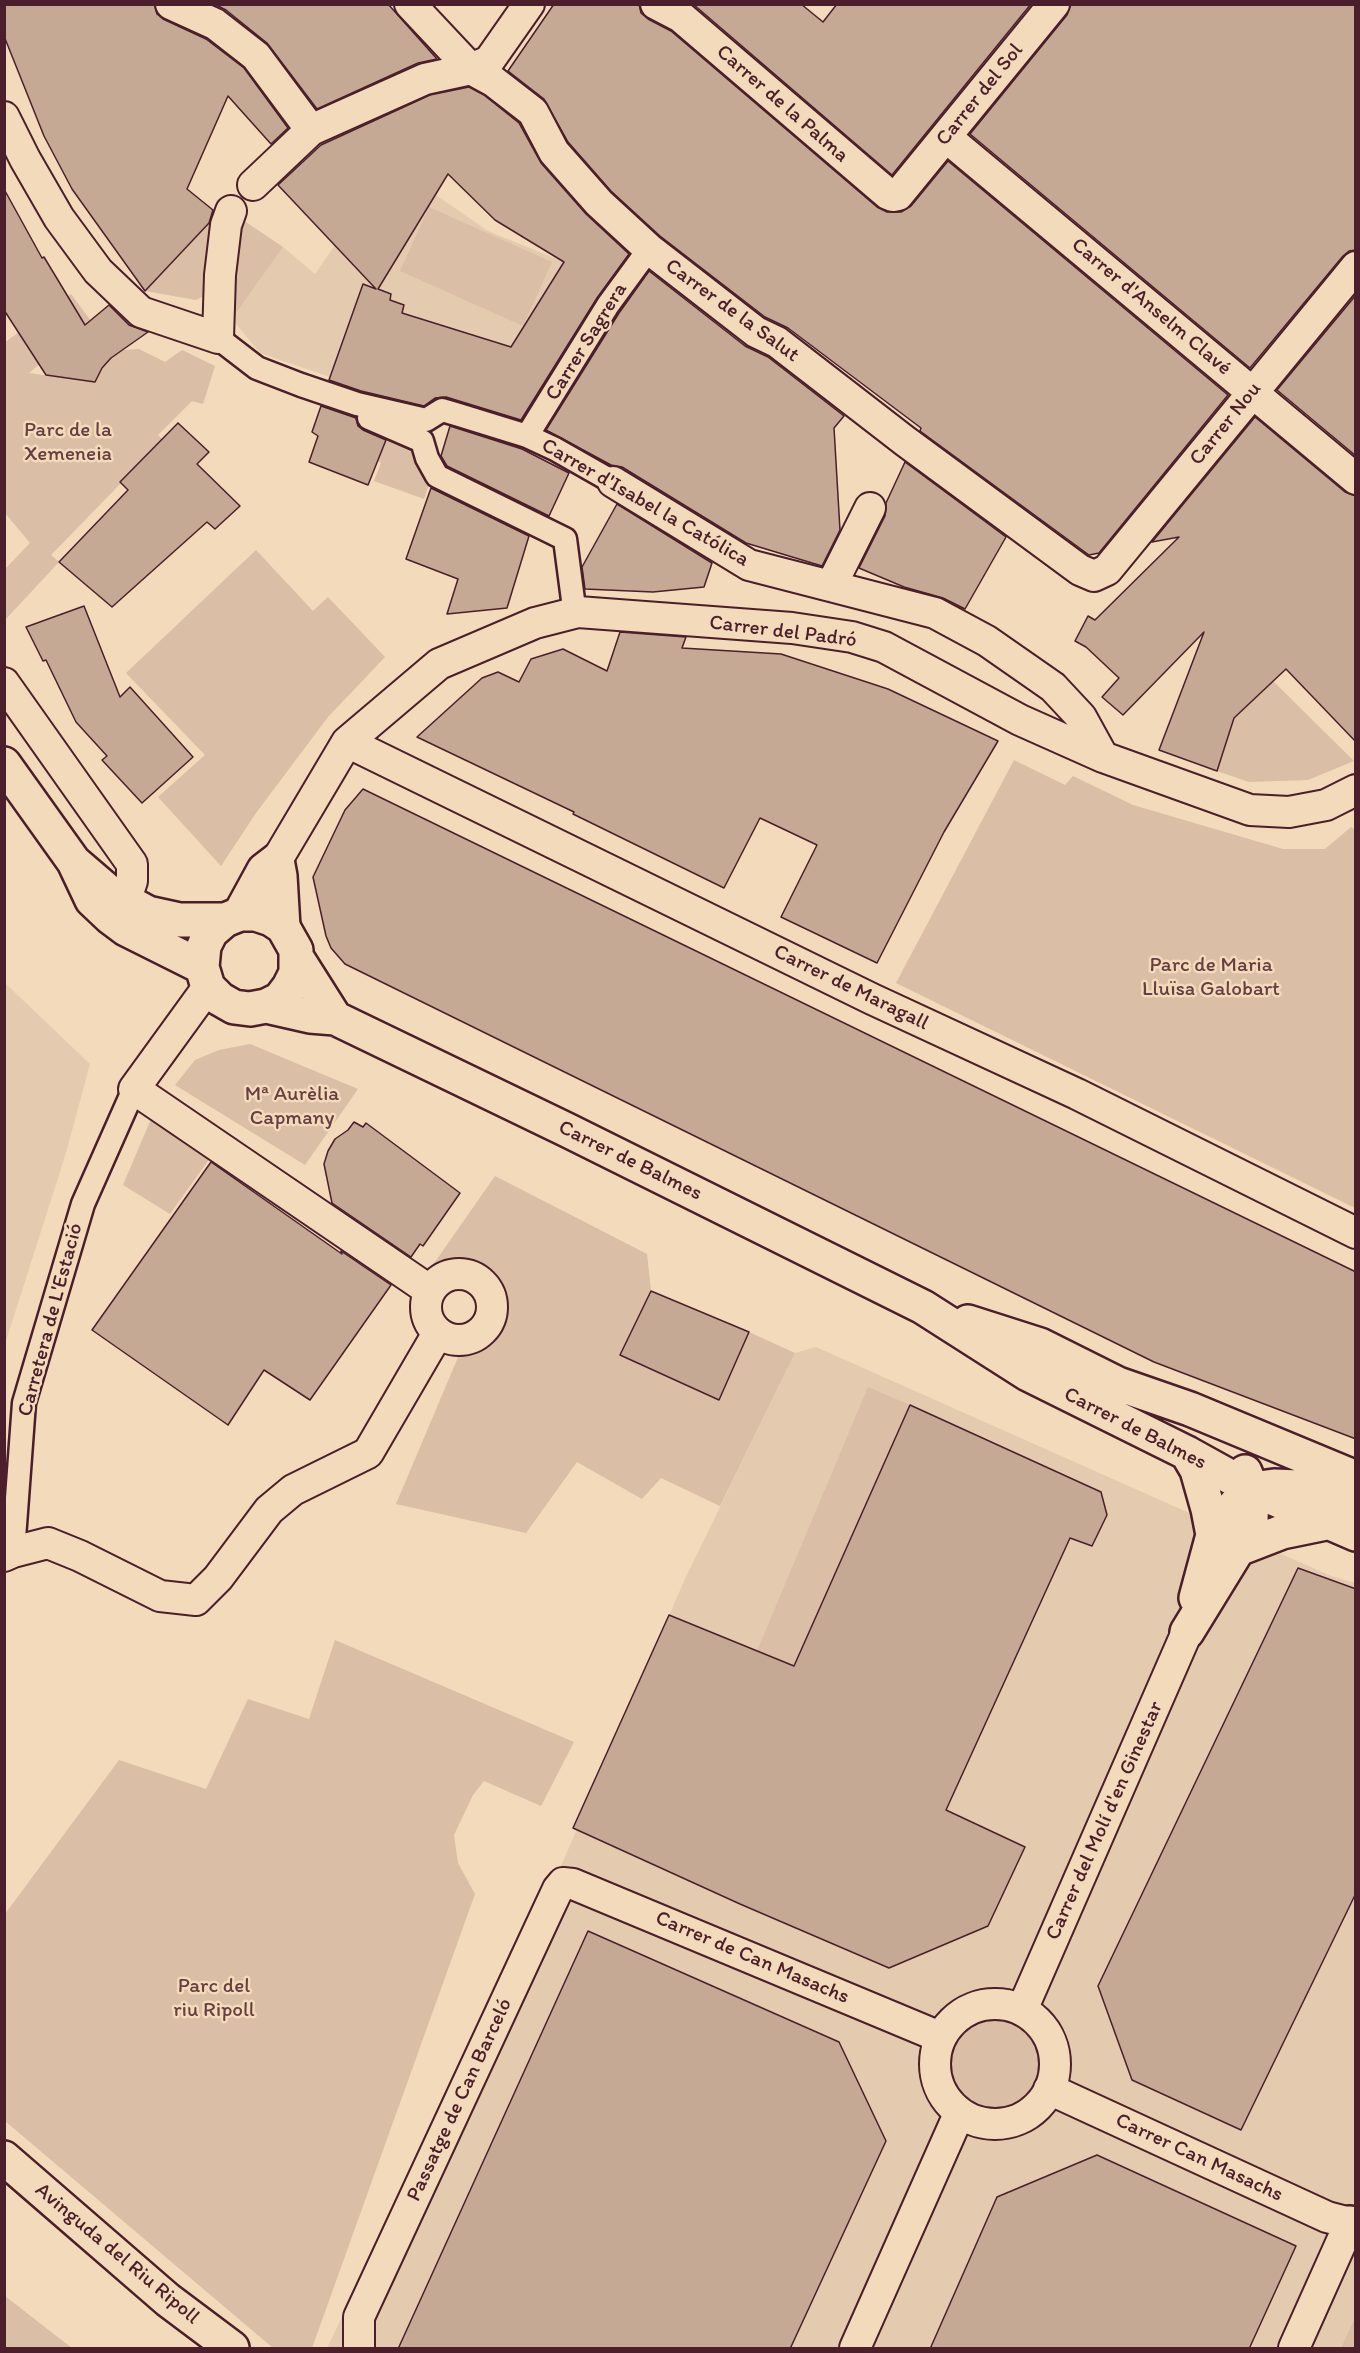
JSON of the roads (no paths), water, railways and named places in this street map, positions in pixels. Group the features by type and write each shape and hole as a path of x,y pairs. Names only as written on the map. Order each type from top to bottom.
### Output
{"main road":[{"path":"4,764 74,862 92,900 110,917 126,929 166,947 205,977 220,999 234,1007 250,1009 266,1006 280,999 289,987 296,974 297,958 293,942 283,927 263,916 180,920 148,913 108,892 74,862"},
{"path":"276,860 280,876 283,927"},
{"name":"Carrer del Padró","path":"233,917 264,870 276,860"},
{"path":"205,977 204,946 212,932 233,917"},
{"path":"297,958 335,1018"},
{"name":"Carrer de Balmes","path":"266,1006 310,1016 335,1018 567,1130 923,1307 1028,1374 1187,1453 1252,1489 1341,1529"},
{"name":"Carrer de Balmes","path":"923,1307 1040,1345 1118,1384 1190,1409 1356,1478"},
{"path":"1118,1384 1203,1433 1233,1455 1245,1470 1252,1489 1251,1521 1225,1543 1187,1632"},
{"path":"1187,1453 1197,1470 1208,1509 1225,1543"},
{"path":"1252,1489 1274,1486 1298,1487 1322,1491 1356,1503"},
{"path":"1225,1543 1282,1532 1341,1529"},
{"name":"Avinguda del Riu Ripoll","path":"4,2158 168,2300 232,2349"}],"street":[{"path":"171,4 221,14 256,56 311,130"},
{"name":"Carrer de la Salut","path":"410,4 471,69 493,81 533,112 554,152 600,203 649,249 756,332 777,342 905,441 1080,570 1094,576"},
{"path":"253,185 311,130 425,79 471,69 489,61 529,4"},
{"name":"Carrer de la Palma","path":"656,4 681,17 888,194 898,195 906,185"},
{"name":"Carrer del Sol","path":"906,185 1054,4"},
{"name":"Carrer d'Isabel la Católica","path":"4,117 59,218 98,272 141,312 218,338 257,368 357,404 426,420 442,410 527,436 613,482 749,565 935,613 987,641 1053,687 1081,717 1103,758"},
{"name":"Carrer d'Anselm Clavé","path":"946,137 1356,479"},
{"path":"218,338 220,275 226,225 231,211"},
{"name":"Carrer Sagrera","path":"527,436 608,305 649,249"},
{"name":"Carrer Nou","path":"1094,576 1107,570 1356,267"},
{"path":"357,404 356,412 422,441 427,459 437,476 565,540 573,600 578,612"},
{"path":"831,586 870,508"},
{"name":"Carrer del Padró","path":"276,860 347,742 439,664 535,623 578,612 792,628 852,637 884,648 1020,720 1103,758 1250,810 1289,812 1326,805 1356,790"},
{"path":"4,683 132,864 132,880 125,902"},
{"name":"Carrer de Maragall","path":"347,742 872,999 1077,1094 1356,1233"},
{"path":"205,977 134,1089 429,1290"},
{"name":"Carretera de L'Estació","path":"9,1554 24,1403 83,1204 134,1089"},
{"path":"466,1274 476,1278 485,1285 490,1294 491,1316 486,1326 469,1339 447,1339 438,1333 427,1318 425,1309 429,1290 445,1276 466,1274"},
{"path":"9,1554 48,1543 160,1596 196,1600 218,1578 269,1510 293,1490 368,1453 438,1333"},
{"name":"Carrer del Molí d'en Ginestar","path":"1022,2010 1187,1632"},
{"name":"Passatge de Can Barceló","path":"359,2349 359,2317 558,1889 563,1883"},
{"name":"Carrer de Can Masachs","path":"563,1883 573,1884 940,2037"},
{"path":"987,2003 1010,2005 1022,2010 1033,2017 1048,2034 1052,2044 1055,2061 1054,2077 1044,2100 1033,2111 1016,2121 1001,2124 977,2122 959,2114 948,2103 938,2086 934,2072 936,2048 940,2037 961,2013 987,2003"},
{"name":"Carrer Can Masachs","path":"1049,2089 1327,2217 1354,2224"},
{"path":"855,2349 959,2114"},
{"path":"1294,2349 1354,2224"}],"park label":[{"name":"Parc de la Xemeneia","path":"68,443"},
{"name":"Parc de Maria Lluïsa Galobart","path":"1211,978"},
{"name":"Mª Aurèlia Capmany","path":"292,1107"},
{"name":"Parc del riu Ripoll","path":"214,1999"}]}
